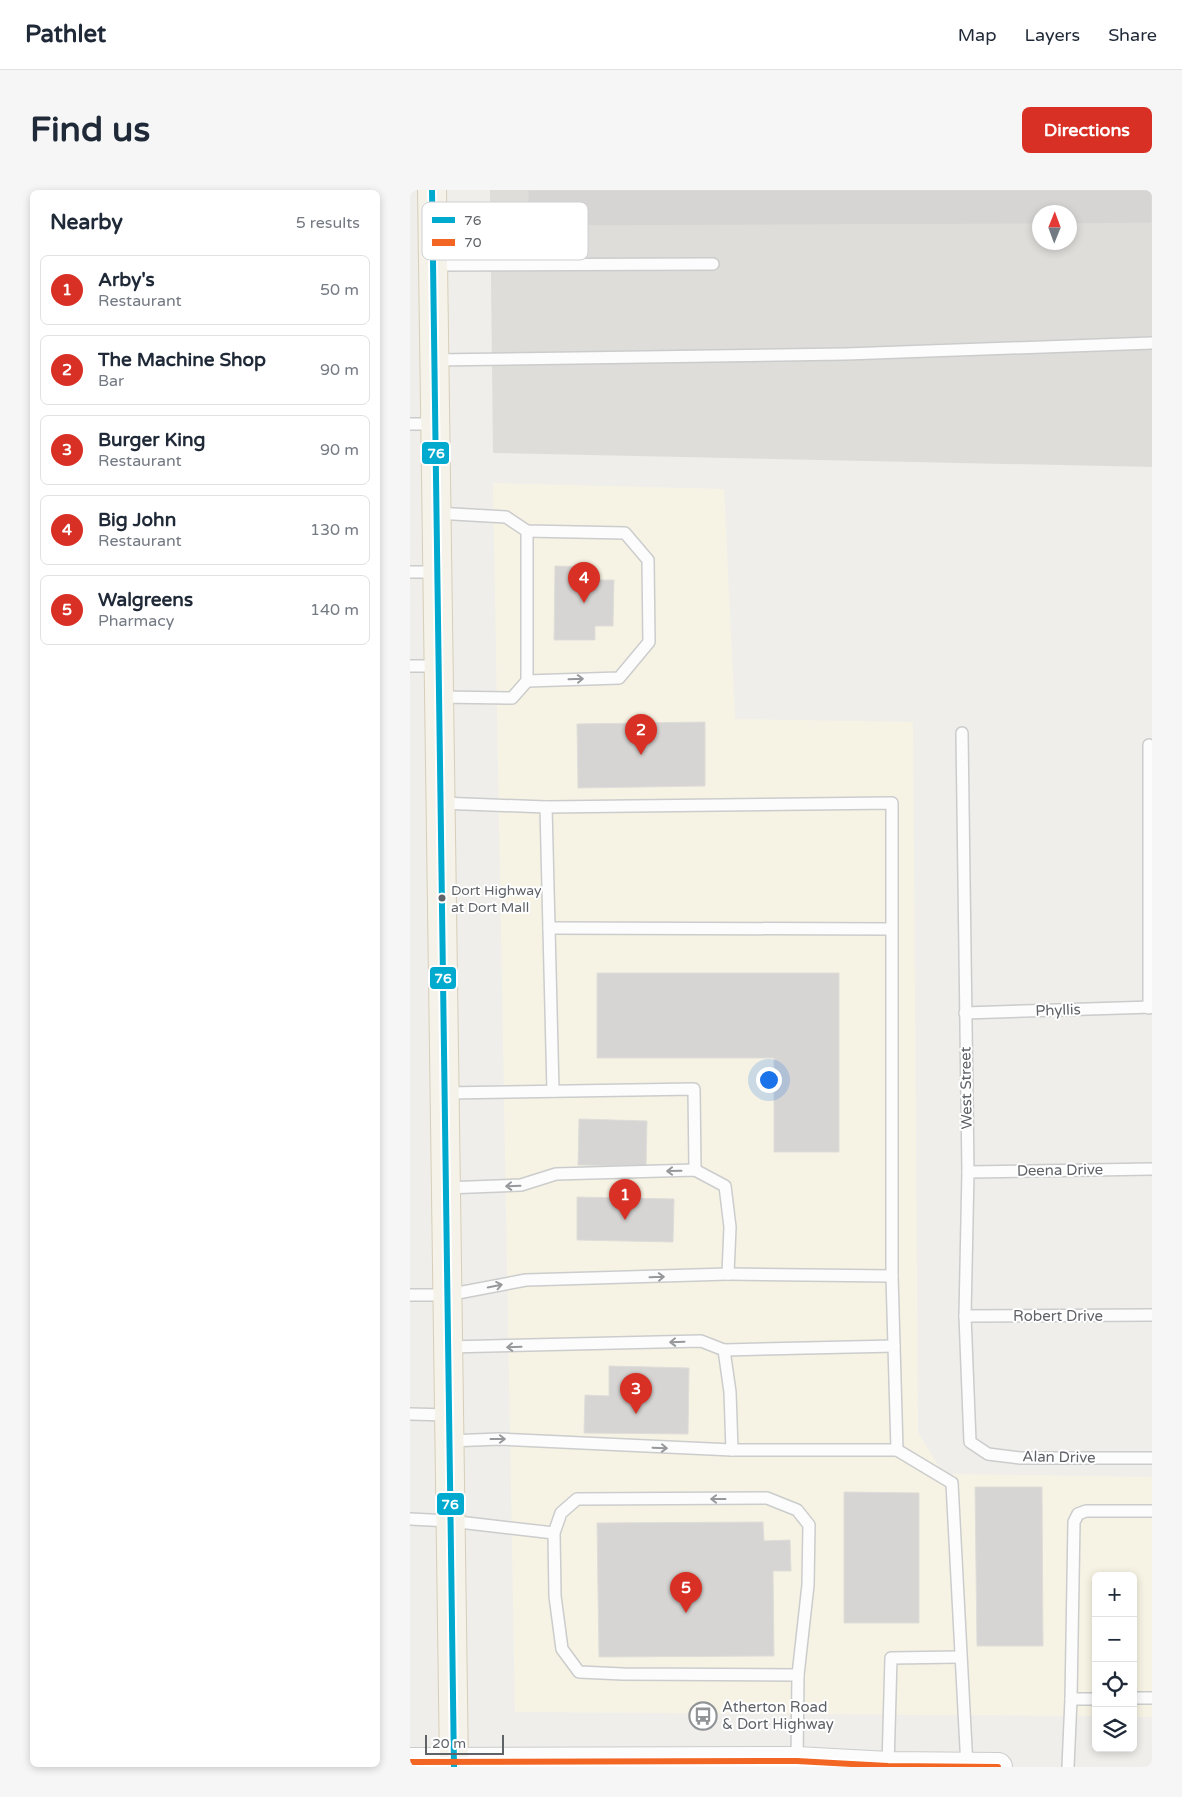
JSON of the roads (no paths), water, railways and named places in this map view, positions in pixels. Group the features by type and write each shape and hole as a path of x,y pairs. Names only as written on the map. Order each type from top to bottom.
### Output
{"main road":[{"path":"433,260 434,360 423,424 436,513 454,1764"}],"street":[{"path":"410,1762 454,1764 797,1762 888,1766 998,1767"}],"lane":[{"path":"433,264 713,264"},
{"path":"434,360 846,354 1152,343"},
{"path":"436,513 506,517 527,531 625,533 648,560 649,642 619,678 527,681"},
{"path":"439,697 512,698 527,681 527,531"},
{"path":"410,572 437,572"},
{"path":"410,666 438,666"},
{"name":"West Street","path":"962,734 968,1172 964,1316 970,1442"},
{"path":"1149,745 1150,1007"},
{"path":"440,803 546,807 892,803 892,1276 897,1450"},
{"path":"546,807 553,1091"},
{"path":"549,928 891,929"},
{"name":"Phyllis","path":"965,1013 1150,1007"},
{"path":"444,1093 694,1089 695,1170"},
{"path":"446,1188 521,1186 556,1174 695,1170 725,1186 730,1227 728,1274"},
{"name":"Deena Drive","path":"968,1172 1152,1170"},
{"path":"410,1296 447,1295 526,1280 728,1274 892,1276"},
{"name":"Robert Drive","path":"964,1316 1152,1316"},
{"path":"448,1347 701,1341 724,1350 894,1346"},
{"path":"724,1350 730,1392 732,1450"},
{"path":"410,1414 449,1414"},
{"path":"449,1441 499,1439 732,1450 897,1450 952,1482 967,1767"},
{"name":"Alan Drive","path":"970,1442 988,1454 1020,1458 1152,1458"},
{"path":"797,1762 798,1675 808,1585 809,1525 797,1510 767,1498 577,1500 561,1513 554,1533 555,1596 562,1648 579,1672 798,1675"},
{"path":"1068,1767 1074,1522 1078,1514 1086,1510 1152,1511"},
{"path":"410,1519 450,1521 554,1533"},
{"path":"888,1766 892,1658 960,1657"},
{"path":"1137,1698 1152,1698"},
{"path":"1071,1699 1092,1699"}],"place":[{"name":"Big John","path":"584,603"},
{"name":"The Machine Shop","path":"641,755"},
{"name":"Dort Highway at Dort Mall","path":"442,898"},
{"name":"Arby's","path":"625,1220"},
{"name":"Burger King","path":"636,1414"},
{"name":"Walgreens","path":"686,1613"},
{"name":"Atherton Road & Dort Highway","path":"703,1716"}]}
